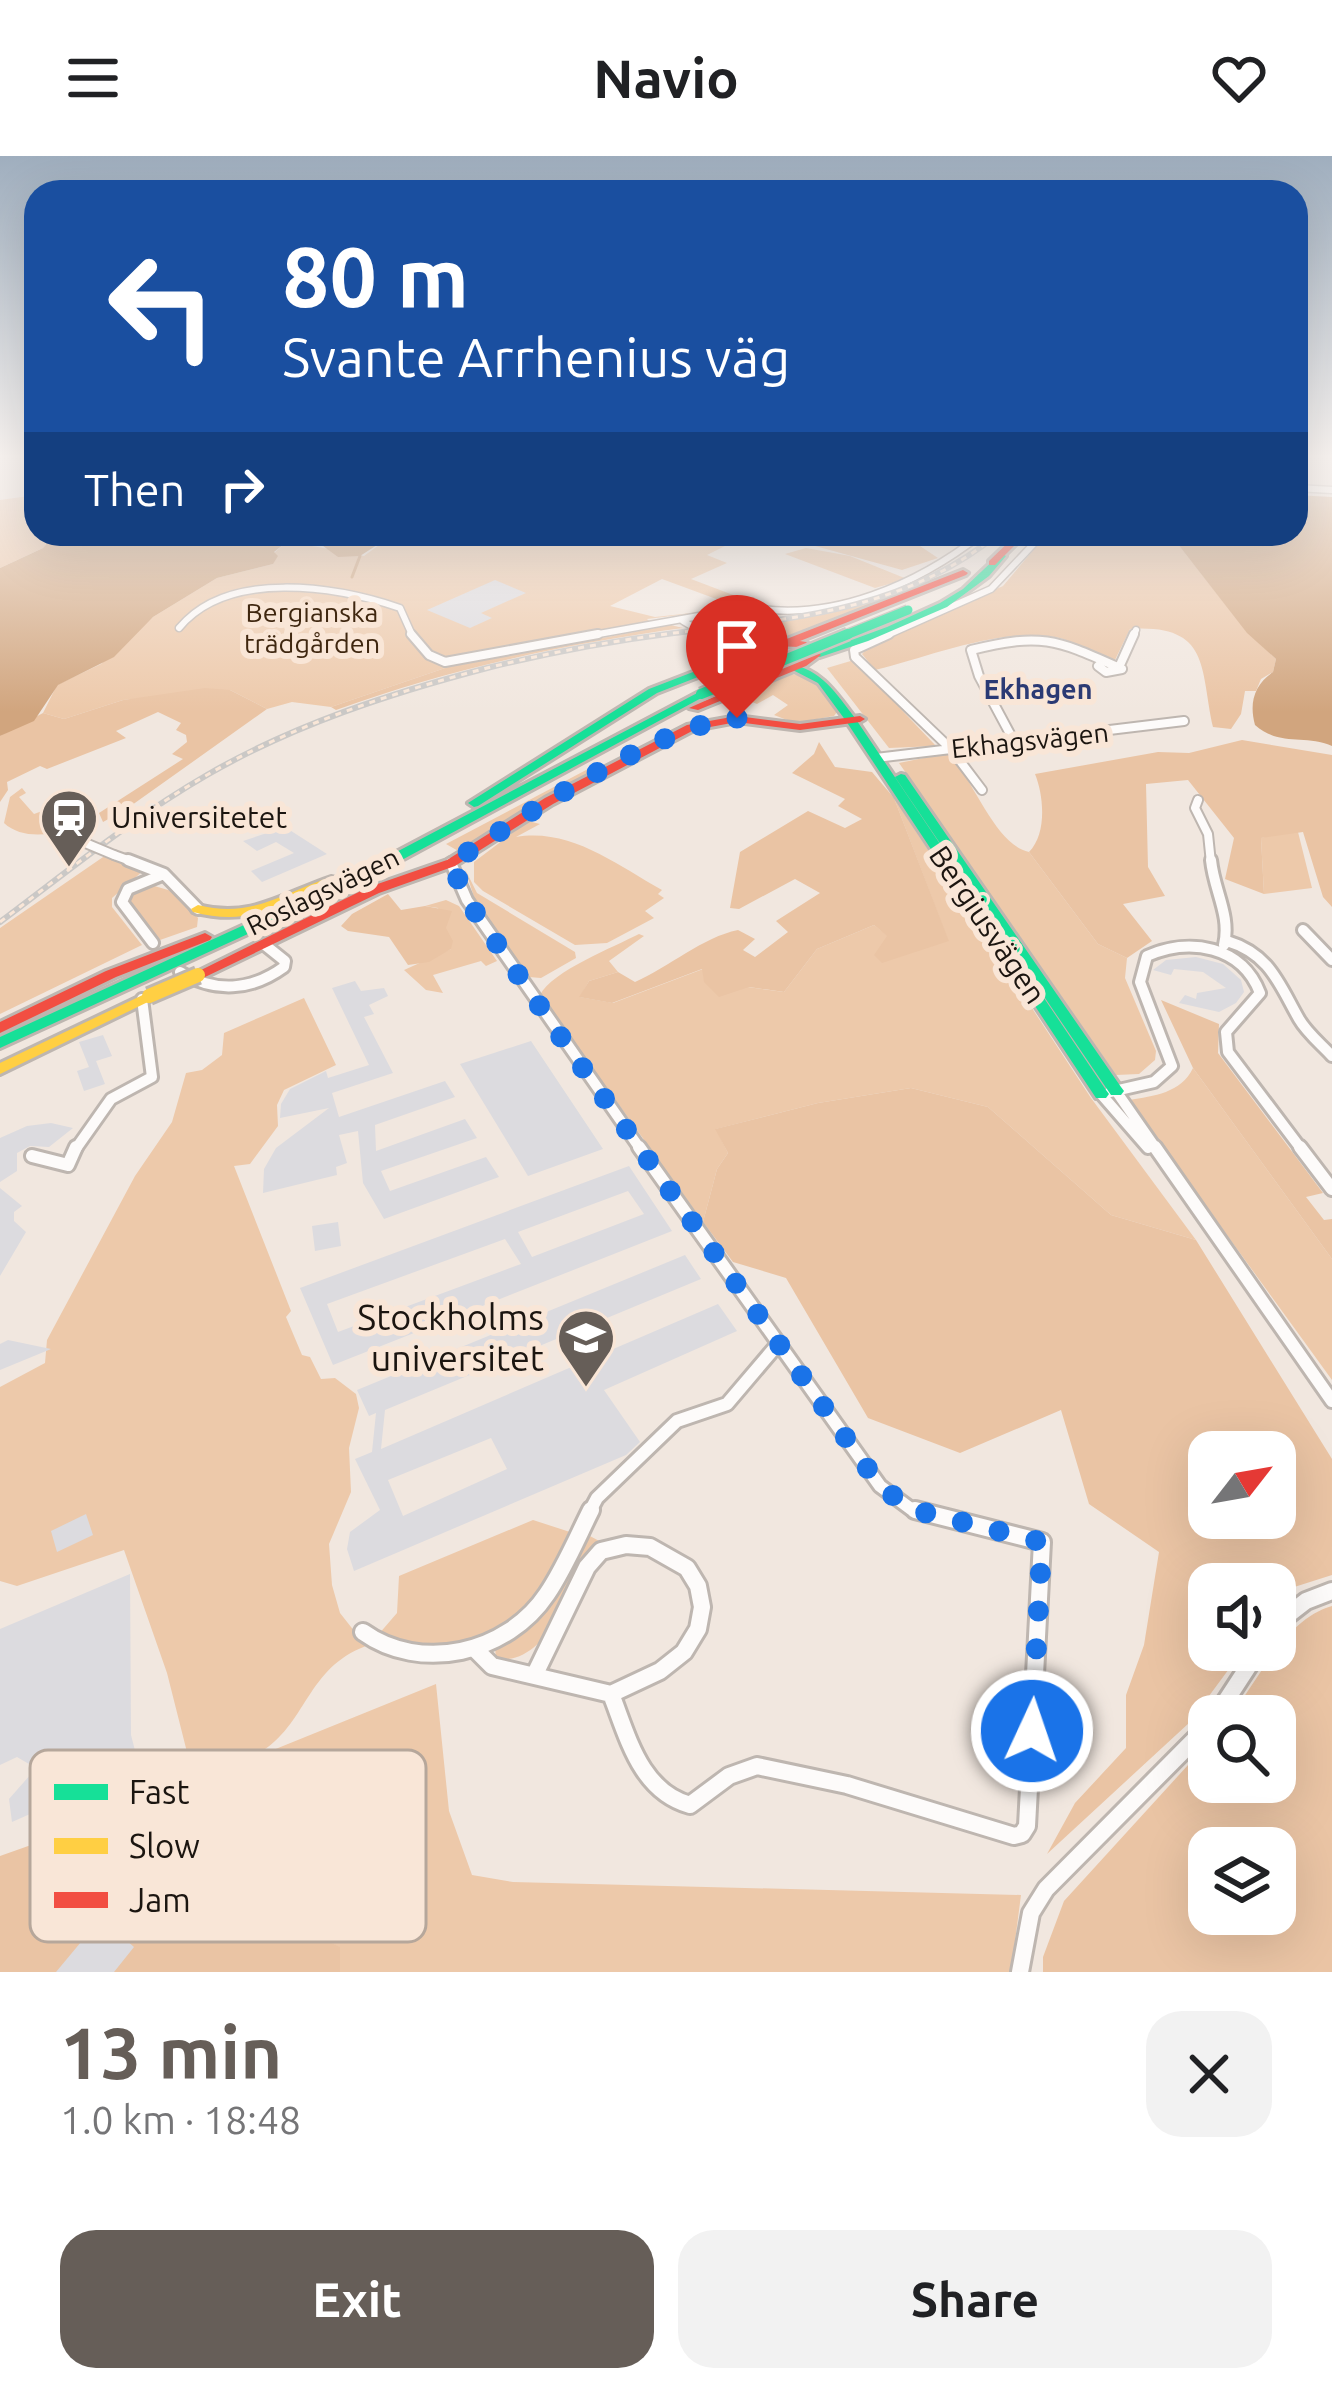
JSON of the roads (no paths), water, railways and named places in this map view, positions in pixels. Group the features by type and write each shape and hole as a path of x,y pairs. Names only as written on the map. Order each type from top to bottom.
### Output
{"main road":[{"name":"Roslagsvägen","path":"903,608 962,573 994,546"},
{"name":"Roslagsvägen","path":"0,1028 159,947 331,880 696,691 963,583 1011,546"},
{"path":"471,811 711,699 962,593 995,570 1001,556"},
{"path":"785,642 962,573"},
{"path":"471,811 653,691 763,644 806,645 815,657"},
{"name":"Bergiusvägen","path":"763,644 765,660 822,680 856,720"},
{"name":"Bergiusvägen","path":"815,657 1108,1092"},
{"path":"0,1069 374,890 451,863 549,801 691,727 737,718 800,727 856,720"},
{"name":"Roslagsvägen","path":"0,1043 331,892 471,811"},
{"path":"159,947 200,930 198,910 224,919 331,880"}],"street":[{"path":"178,628 193,610 238,594 346,593 400,608 401,619 430,658 445,662 675,620 692,621 748,607 772,615 845,601 905,582 967,546"},
{"path":"982,790 951,749 854,650 991,590 1032,546"},
{"path":"692,621 708,636 763,644"},
{"path":"1015,743 979,676 971,650 1007,641 1053,638 1101,663 1099,668 1110,673 1122,670 1136,630"},
{"name":"Ekhagsvägen","path":"882,758 1184,721"},
{"path":"1198,800 1195,808 1208,835 1213,884 1229,925 1223,946"},
{"path":"71,832 83,842 164,874 198,910"},
{"path":"451,863 467,900 891,1498 928,1514 1042,1542 1027,1826 1014,1836 847,1784 757,1766 744,1767 689,1804 680,1804 658,1790 649,1777 611,1694"},
{"path":"159,947 122,902 128,889 164,874"},
{"path":"1303,930 1332,960"},
{"path":"180,972 211,986 258,982 285,962 265,945"},
{"path":"1108,1092 1162,1078 1172,1066 1140,982 1141,964 1156,950 1171,946 1251,947 1295,998 1296,1015 1332,1056"},
{"path":"1223,946 1249,969 1260,994 1226,1032 1228,1052 1332,1190"},
{"path":"32,1156 68,1165 83,1133 111,1099 152,1077 146,998"},
{"name":"Bergiusvägen","path":"1108,1092 1332,1401"},
{"path":"363,1633 384,1647 433,1657 474,1648 532,1612 548,1593 597,1498 676,1421 727,1404 778,1344"},
{"path":"474,1648 492,1666 611,1694 682,1657 702,1623 701,1590 675,1554 658,1545 601,1551 587,1567 535,1674"},
{"path":"1296,1608 1332,1591"},
{"path":"1020,1972 1031,1912 1046,1889 1188,1746"}],"waterway":[{"path":"352,577 360,556"}],"railway":[{"path":"0,922 180,791 240,757 343,712 533,657 845,607 924,580 981,546"}],"place":[{"name":"Universitetet","path":"69,869"},
{"name":"Stockholms universitet","path":"586,1389"}],"district":[{"name":"Ekhagen","path":"1038,690"}],"park label":[{"name":"Bergianska trädgården","path":"312,628"}]}
